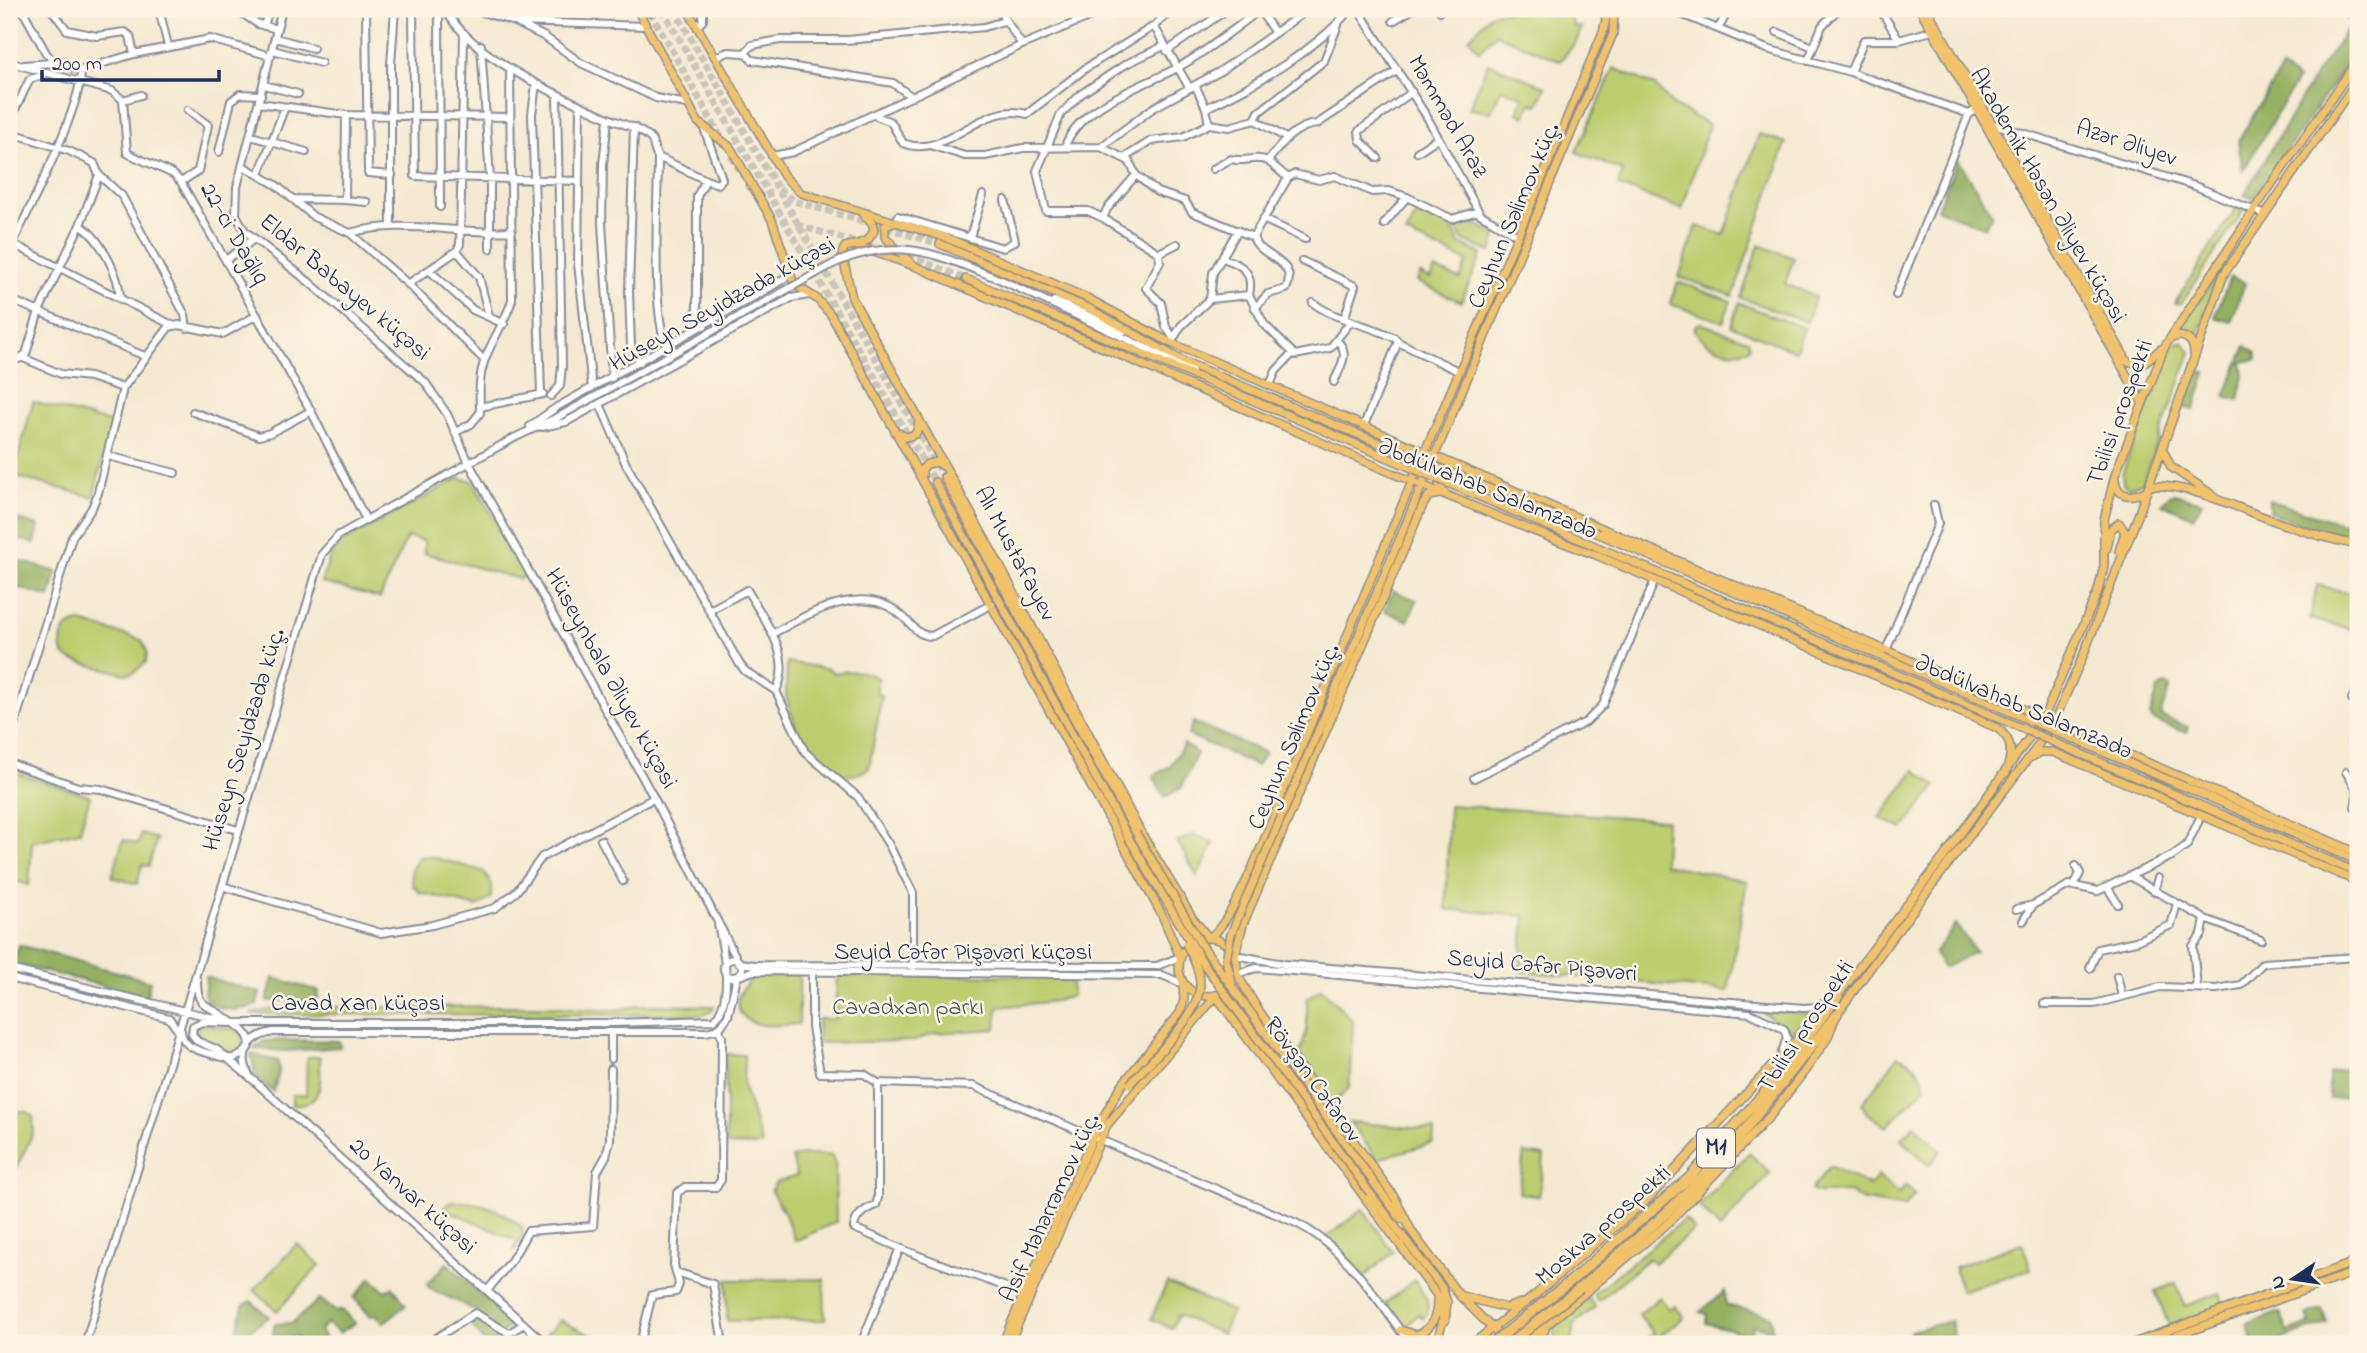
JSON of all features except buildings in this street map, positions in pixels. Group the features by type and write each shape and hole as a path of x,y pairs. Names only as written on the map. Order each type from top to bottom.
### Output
{"highway":[{"name":"Moskva prospekti","path":"1492,1344 1573,1279 1690,1177 1762,1095 1840,993"},
{"name":"Moskva prospekti","path":"1506,1343 1580,1288 1663,1216 1725,1155 1837,1014"}],"main road":[{"name":"Alı Mustafayev","path":"637,9 687,104 705,131 730,147 768,213 794,284 811,295 831,315 1152,896 1177,943 1180,957"},
{"path":"687,9 772,156"},
{"name":"Ceyhun Səlimov küç.","path":"1209,938 1222,926 1235,902 1603,32 1606,19 1603,9"},
{"name":"Ceyhun Səlimov küç.","path":"1244,1005 1228,975 1226,960 1229,942 1602,60 1614,29 1614,9"},
{"name":"Akademik Həsən Əliyev küçəsi","path":"1920,9 1979,108"},
{"name":"Akademik Həsən Əliyev küçəsi","path":"1927,9 2142,402"},
{"path":"1592,56 1602,60"},
{"name":"Tbilisi prospekti","path":"1475,1342 1534,1296 1658,1189 1782,1052 1840,993 2006,772 2044,717 2098,591 2104,566 2104,520 2115,475 2166,344 2254,210 2358,60"},
{"name":"Tbilisi prospekti","path":"1524,1344 1668,1223 1731,1160 1807,1068 1827,1039 1837,1014 2054,721 2084,656 2148,488 2224,274 2358,79"},
{"name":"Akademik Həsən Əliyev küçəsi","path":"1988,124 2127,360 2134,365 2143,364 2166,344"},
{"name":"Əbdülvahab Salamzadə","path":"772,156 792,187 801,193 859,213 898,220 947,237 1110,309 1270,385 1887,648 2358,853"},
{"path":"854,245 868,240 874,231 871,221 859,213"},
{"path":"898,220 885,226 885,237 898,253 917,267"},
{"path":"940,244 1114,321 1172,340"},
{"name":"Alı Mustafayev","path":"854,245 845,247 842,253 852,298 1171,883 1198,927 1209,938"},
{"path":"854,245 917,267"},
{"name":"Əbdülvahab Salamzadə","path":"917,267 1392,473 1655,580 1984,722 2002,731 2009,741 2011,754 2006,772"},
{"path":"966,279 1204,380 1237,406"},
{"path":"1110,309 1160,347"},
{"path":"1114,321 1185,362"},
{"path":"2166,344 2177,336 2187,338 2193,345 2194,359"},
{"name":"Əbdülvahab Salamzadə","path":"1185,362 1599,534 2358,861"},
{"name":"Əbdülvahab Salamzadə","path":"1204,380 2358,873"},
{"path":"893,427 902,436 916,434 919,428 916,412"},
{"path":"1392,473 1405,470 1412,454 1406,443"},
{"path":"2163,446 2168,464 2208,494 2290,527 2358,545"},
{"path":"923,482 922,469 927,464 937,462 946,469"},
{"path":"1447,495 1440,487 1440,481 1446,468 1458,466"},
{"path":"2115,475 2118,490 2124,495 2134,496 2148,488 2173,488 2208,494"},
{"name":"Alı Mustafayev","path":"944,477 1132,835"},
{"name":"Alı Mustafayev","path":"935,482 1132,835"},
{"name":"Ceyhun Səlimov küç.","path":"1235,955 1250,908 1426,500 1432,494 1447,495"},
{"path":"1395,548 1409,538 1407,520"},
{"path":"2084,656 2124,534 2125,529 2120,524 2111,529 2104,566"},
{"path":"1623,545 1640,544"},
{"path":"1618,556 1630,570"},
{"path":"1679,561 1689,573"},
{"path":"1668,586 1686,584"},
{"path":"1346,688 1349,659"},
{"path":"1984,722 2000,722 2006,716 2006,707 1997,697"},
{"path":"2085,766 2076,756 2076,747 2084,740 2096,739"},
{"name":"Əbdülvahab Salamzadə","path":"2026,762 2046,751 2358,882"},
{"name":"Rövşən Cəfərov","path":"1132,835 1160,893 1209,971 1374,1190 1412,1231 1459,1295 1506,1343"},
{"name":"Rövşən Cəfərov","path":"1132,835 1181,914 1441,1288 1448,1311 1435,1344"},
{"path":"1152,896 1161,902 1172,897 1171,883"},
{"path":"1111,1105 1189,1015 1199,990 1195,962 1160,893"},
{"path":"1235,902 1235,909 1243,913 1250,908"},
{"path":"1191,1024 1191,1012 1180,1013 1184,1000 1179,971 1180,957 1192,943 1209,938 1227,945 1235,955 1237,974 1257,1008 1395,1198 1412,1231"},
{"path":"1183,984 1201,996 1216,996 1230,988 1237,974"},
{"path":"1216,996 1434,1293 1443,1310 1439,1334"},
{"name":"Asif Məhərrəmov küç.","path":"1095,1138 1216,996"},
{"path":"1238,1023 1234,1012 1245,1003 1251,1003 1257,1008"},
{"name":"Asif Məhərrəmov küç.","path":"1002,1344 1121,1086 1180,1013"},
{"path":"2153,1344 2230,1317 2238,1309 2358,1261"},
{"path":"2131,1344 2226,1309 2238,1309 2358,1271"},
{"name":"Asif Məhərrəmov küç.","path":"1009,1344 1028,1292"},
{"path":"1400,1330 1418,1335 1428,1329 1436,1315 1434,1293"},
{"path":"1459,1295 1506,1308 1534,1296"},
{"path":"1534,1296 1530,1307 1536,1318 1544,1321 1553,1318"},
{"path":"2226,1309 2230,1317"},
{"path":"1539,1344 1540,1336 1553,1318"},
{"path":"1475,1342 1493,1335 1506,1343"}],"street":[{"path":"22,9 46,53 56,64"},
{"path":"51,9 67,30 97,36 125,32 130,36 134,54"},
{"path":"159,9 168,46"},
{"path":"236,9 264,26 277,29"},
{"path":"264,26 269,9"},
{"name":"Eldar Babayev küçəsi","path":"282,9 236,194 236,215 241,226 254,239 309,282 425,382 441,402 469,463"},
{"path":"366,9 368,173 392,175"},
{"path":"391,226 395,9"},
{"path":"413,9 415,175 440,179 577,181"},
{"path":"440,207 439,11 445,9 464,33 510,69 580,106 634,127 651,139 658,157 658,279 662,333 667,346"},
{"path":"472,9 514,22 545,37 581,63 656,99 687,104"},
{"path":"697,27 703,20 704,9"},
{"path":"998,9 1022,45"},
{"path":"772,156 793,152 1022,45 1108,9"},
{"path":"933,146 976,121 1016,110 1024,114 1030,113 1086,68 1154,26 1173,9"},
{"path":"1159,253 1104,218 1088,211 1045,209 1037,171 1061,114 1081,94 1126,64 1166,48 1228,9"},
{"path":"1065,147 1070,135 1097,109 1118,95 1178,67 1260,9 1275,33"},
{"path":"1101,147 1153,108 1192,86 1309,9"},
{"path":"1206,108 1233,97 1266,77 1339,23 1350,9"},
{"name":"Məmməd Araz","path":"1358,9 1412,92 1478,211"},
{"path":"1393,22 1413,9"},
{"path":"1669,9 1808,61 1850,72 1969,114"},
{"path":"1808,61 1822,26 1838,9"},
{"path":"1880,9 1899,40"},
{"path":"1718,29 1727,10"},
{"path":"745,53 752,45 770,41 847,40 984,27 1004,21"},
{"path":"514,22 647,26"},
{"path":"545,37 551,22"},
{"path":"1124,158 1151,141 1183,137 1209,124 1229,127 1255,120 1259,113 1324,61 1339,23"},
{"path":"1154,26 1206,108 1209,124"},
{"path":"1850,72 1864,40 1899,40 1932,31"},
{"path":"1776,32 1813,47"},
{"path":"408,284 457,251 461,232 463,178 461,117 464,33"},
{"path":"275,38 313,48"},
{"path":"10,63 56,64 84,70 134,54 210,39 321,63"},
{"path":"481,45 490,179 490,250"},
{"path":"715,57 727,52 745,53 752,60 893,83 904,88 912,97"},
{"path":"46,53 44,72 48,76"},
{"path":"10,63 48,76 112,92 123,100 141,96"},
{"path":"456,432 475,420 480,407 478,395 484,360 504,324 513,287 510,69"},
{"path":"84,70 57,147 10,245 172,325 228,333 257,315"},
{"path":"1268,161 1286,138 1306,125 1317,124 1398,70"},
{"path":"9,122 30,79 48,76"},
{"path":"264,85 298,94"},
{"path":"536,85 531,114 541,394"},
{"path":"2350,90 2358,96"},
{"path":"1378,158 1360,140 1359,131 1412,92"},
{"path":"219,152 231,101 240,94 261,95"},
{"path":"551,396 561,380 557,95"},
{"name":"22-ci Dağlıq","path":"123,100 127,153 173,174 181,182 312,411 366,520"},
{"path":"259,103 346,115 510,117"},
{"path":"580,106 578,264 592,388"},
{"path":"259,174 285,107"},
{"path":"1896,295 1969,114 1979,108"},
{"path":"181,182 198,171 208,125 188,110"},
{"path":"345,201 346,115"},
{"path":"874,115 891,122 903,143 933,146 965,156 985,156 1023,148 1101,147 1124,158 1136,175 1157,192 1185,201 1192,212 1253,237 1257,244 1284,264 1290,280 1286,289 1268,294 1255,308"},
{"path":"608,119 603,164 602,224 612,378"},
{"path":"1255,120 1286,138"},
{"name":"Azər Əliyev","path":"1988,124 2195,186 2263,214"},
{"path":"634,127 629,292 631,346 640,362"},
{"path":"658,157 718,184 722,179 705,131"},
{"path":"9,132 90,160 99,175 113,184 129,207 182,309 187,328"},
{"path":"251,136 306,152"},
{"path":"1417,152 1438,138"},
{"path":"1213,169 1231,159 1237,162 1259,157 1268,161 1287,178"},
{"path":"243,166 259,174 314,217 350,233 408,284 484,360"},
{"path":"1253,237 1287,178 1295,174 1319,180 1335,176 1348,179 1365,190 1389,191 1407,197 1452,219 1478,211 1486,220 1517,236"},
{"path":"23,358 39,311 80,225 99,175"},
{"path":"1104,218 1107,209 1136,175"},
{"path":"704,326 697,309 696,222 698,189 706,180"},
{"path":"970,237 983,195"},
{"path":"1384,224 1407,197"},
{"path":"293,199 367,202"},
{"path":"999,260 1003,248 1015,241 1004,200"},
{"path":"1263,219 1305,239"},
{"path":"898,220 970,237 1003,248"},
{"path":"80,225 96,238 118,287 120,299"},
{"path":"350,233 391,226 461,232 512,231"},
{"path":"1159,253 1160,262 1146,288 1161,303 1172,340 1210,299 1213,273 1238,230"},
{"path":"226,260 254,239"},
{"path":"1159,253 1177,244"},
{"name":"Hüseyn Seyidzadə küçəsi","path":"514,438 823,270 858,254 888,248 920,250 1035,295"},
{"path":"457,251 478,277 489,316"},
{"path":"1222,258 1240,264 1247,271 1252,284 1249,295 1255,308 1264,324 1292,354"},
{"path":"366,520 514,438 557,407 771,287 787,276 786,261"},
{"path":"1270,385 1276,371 1292,354 1326,350 1337,341 1348,320 1355,286 1302,261"},
{"path":"429,270 463,303 504,324"},
{"path":"771,287 765,295 772,309"},
{"path":"514,438 562,424 798,295 811,295"},
{"path":"1035,295 1178,363 1204,380"},
{"path":"1035,295 1064,304 1185,362"},
{"path":"1210,299 1249,295"},
{"path":"9,299 147,357"},
{"path":"1313,303 1331,316 1391,335 1398,342 1458,371"},
{"path":"716,319 727,316 733,321 734,327 726,335"},
{"path":"9,742 72,537 92,508 116,427 115,412 123,388 172,325"},
{"path":"1334,382 1345,354 1343,345 1337,341"},
{"path":"1364,425 1398,342"},
{"path":"9,359 23,358 61,374 90,377 123,388"},
{"path":"480,407 541,394 551,396"},
{"path":"551,396 557,407"},
{"path":"600,404 626,464 745,671 776,691 805,752 862,801 905,874 914,902 914,969"},
{"path":"193,412 259,436 312,411"},
{"path":"108,456 175,473"},
{"name":"Hüseynbala Əliyev küçəsi","path":"469,463 654,798 739,963"},
{"name":"Əbdülvahab Salamzadə","path":"1887,648 1938,524 1934,506"},
{"name":"Hüseyn Seyidzadə küç.","path":"85,1344 181,1030 238,830 327,546 366,520"},
{"path":"1474,778 1586,722 1603,705 1655,580"},
{"path":"710,610 747,590 772,634 782,667 776,691"},
{"path":"299,600 308,602"},
{"path":"772,634 825,605 856,601 883,605 903,616 918,632 932,636 992,604"},
{"path":"2352,699 2358,687"},
{"path":"2354,739 2358,732"},
{"path":"9,763 78,787 101,789 238,830"},
{"path":"2346,772 2358,790 2355,807"},
{"path":"222,886 381,933 432,925 495,908 516,892 542,857 654,798"},
{"path":"2075,884 2090,892 2107,887 2182,850 2201,816"},
{"path":"601,840 623,881"},
{"path":"2016,908 2033,905 2075,884 2080,873 2076,866"},
{"path":"2129,876 2205,919 2261,940"},
{"path":"2154,891 2158,878"},
{"path":"2107,887 2118,904"},
{"path":"2091,968 2098,948 2136,941 2171,925 2177,904"},
{"path":"2023,921 2033,905"},
{"path":"640,1344 652,1296 676,1292 679,1284 676,1272 677,1193 685,1187 716,1186 722,1180 722,1037 714,1020 722,1004 724,968 716,914"},
{"path":"2197,988 2193,946 2202,934 2205,919"},
{"name":"Seyid Cəfər Pişəvəri","path":"1235,955 1284,964 1725,1002 1812,1007 1826,1003 1840,993"},
{"name":"Seyid Cəfər Pişəvəri küçəsi","path":"1040,970 1166,965 1180,957"},
{"path":"2043,1004 2077,1006 2160,987 2216,989 2241,985 2263,963 2358,957"},
{"path":"719,1029 728,1016 739,974 739,963 729,961 724,968"},
{"name":"Seyid Cəfər Pişəvəri küçəsi","path":"739,963 1162,975 1183,984"},
{"path":"198,968 200,1000 235,1023 246,1034 245,1065 252,1080"},
{"path":"724,968 729,976 739,974"},
{"name":"Seyid Cəfər Pişəvəri","path":"1237,974 1256,968 1759,1015 1780,1026 1787,1038 1782,1052"},
{"name":"Seyid Cəfər Pişəvəri küçəsi","path":"739,974 914,969"},
{"name":"Cavad Xan küçəsi","path":"9,970 235,1023 625,1023 714,1020"},
{"path":"813,972 812,1027 820,1073 863,1073 878,1083 974,1086 1307,1228 1347,1262 1410,1344"},
{"path":"2117,976 2122,996"},
{"path":"9,978 165,1017 181,1030 185,1043 192,1048 228,1058"},
{"path":"173,1008 183,1004 191,992"},
{"path":"1724,1010 1725,1002"},
{"path":"181,1030 189,1017 202,1015"},
{"path":"228,1058 194,1039 192,1029 202,1021 218,1025 235,1023"},
{"name":"Cavad Xan küçəsi","path":"228,1058 239,1056 256,1036 273,1032 611,1033 706,1032 719,1029"},
{"path":"611,1033 611,1059"},
{"path":"171,1062 182,1050 192,1048"},
{"name":"20 Yanvar küçəsi","path":"228,1058 546,1344"},
{"path":"487,1291 511,1261 528,1231 593,1226 597,1172 610,1140 611,1069"},
{"path":"878,1083 878,1198 876,1205 866,1209 857,1218 854,1228 950,1269 970,1271 1028,1292"},
{"path":"861,1344 900,1248"},
{"path":"676,1272 713,1284 723,1344"},
{"path":"427,1344 475,1312 509,1333 524,1324"}],"green space":[{"path":"1567,9 1575,28 1582,27 1576,42 1560,61 1496,34 1479,51 1469,38 1492,13"},
{"path":"2334,9 2358,9 2358,49 2253,199 2244,195 2316,74 2352,22"},
{"path":"1488,63 1546,87 1538,105 1531,103 1525,117 1518,113 1523,96 1501,89 1491,112 1469,109"},
{"path":"1614,68 1655,86 1674,106 1709,125 1682,209 1618,186 1623,171 1576,152"},
{"path":"2282,68 2297,80 2243,171 2238,141"},
{"path":"1759,134 1786,143 1733,296 1679,277 1697,226 1724,235"},
{"path":"1958,159 1992,215 1984,227 1937,209"},
{"path":"2237,207 2244,209 2181,304 2175,303"},
{"path":"1418,212 1451,226 1460,244 1482,254 1461,302 1417,282 1420,274 1430,279 1435,269 1460,279 1467,261 1406,234"},
{"path":"1468,221 1497,234 1491,252 1463,241 1454,224"},
{"path":"1759,245 1794,258 1785,284 1816,296 1807,322 1741,298"},
{"path":"2219,273 2197,338 2190,330 2180,329"},
{"path":"2230,277 2245,283 2231,322 2215,317"},
{"path":"1678,282 1731,301 1723,322 1670,304"},
{"path":"1739,303 1804,328 1796,351 1731,326"},
{"path":"1700,323 1748,340 1750,346 1746,350 1732,351 1711,345 1695,331 1695,326"},
{"path":"2183,341 2191,352 2142,483 2129,488 2123,484 2122,474 2171,346"},
{"path":"2246,346 2256,353 2257,359 2242,362 2244,375 2239,400 2225,396"},
{"path":"2195,369 2206,373 2194,410 2181,407"},
{"path":"33,402 112,423 93,497 13,476"},
{"path":"459,478 473,481 526,575 519,579 424,553 424,541 407,537 380,598 321,582 331,554 342,542"},
{"path":"2169,495 2202,502 2194,517 2162,504"},
{"path":"2269,500 2326,519 2358,526 2358,539 2308,527 2269,512"},
{"path":"9,517 39,526 35,543 9,537"},
{"path":"9,558 57,572 50,597 9,585"},
{"path":"2317,585 2358,595 2358,631 2310,619"},
{"path":"1393,591 1417,600 1408,621 1385,611"},
{"path":"81,622 142,640 147,651 146,662 133,673 125,674 71,660 63,654 63,633 70,626"},
{"path":"787,662 829,669 834,673 862,672 877,678 877,694 882,695 869,768 858,774 842,774 825,766 826,761 816,759 798,735 786,697"},
{"path":"2165,684 2170,687 2160,716 2188,727 2186,733 2153,720 2150,716 2158,689"},
{"path":"1193,722 1265,753 1257,766 1188,735"},
{"path":"1184,744 1197,753 1181,788 1165,797 1153,776 1170,766"},
{"path":"2095,753 2358,866 2358,868 2093,755"},
{"path":"1915,770 1936,786 1903,829 1880,818"},
{"path":"16,773 90,796 80,831 32,842 29,885 9,879 9,798"},
{"path":"1449,805 1666,820 1664,864 1747,881 1728,991 1520,971 1525,916 1446,909"},
{"path":"141,834 157,839 149,866 142,865 137,884 112,877 123,840 138,844"},
{"path":"1195,835 1214,844 1197,876 1177,841"},
{"path":"428,856 483,871 492,885 491,898 477,907 419,892 413,885 411,869 419,857"},
{"path":"1956,924 1975,952 1944,968 1934,954"},
{"path":"19,945 150,981 147,996 13,964"},
{"path":"764,973 799,974 799,1024 757,1024 740,1012 738,1005 741,991 751,979"},
{"name":"Cavadxan parkı","path":"837,975 1071,976 1072,996 1056,1001 998,1007 996,1029 936,1033 914,1041 817,1043 818,1019 835,1019"},
{"path":"206,977 260,993 257,1005 228,1009 214,1005 204,995"},
{"path":"273,978 319,991 317,1001 267,1001"},
{"path":"1321,988 1353,1021 1349,1088 1333,1105 1299,1056 1307,1030 1307,999"},
{"path":"638,1005 714,1006 713,1010 704,1015 251,1014 278,1008 542,1006 614,1010"},
{"path":"1757,1009 1812,1013 1792,1031"},
{"path":"203,1024 240,1031 244,1040 242,1048 226,1051 198,1038 196,1027"},
{"path":"264,1041 339,1041 340,1047 287,1051 253,1049"},
{"path":"251,1054 278,1061 279,1073 273,1092 255,1075"},
{"path":"726,1054 744,1055 743,1084 762,1146 726,1145"},
{"path":"1898,1056 1916,1067 1926,1086 1887,1127 1867,1113 1862,1104"},
{"path":"307,1057 320,1057 318,1090 310,1101 292,1105 292,1095 306,1095"},
{"path":"2358,1066 2358,1096 2329,1099 2329,1073"},
{"path":"26,1111 33,1116 34,1131 9,1183 9,1116 14,1112"},
{"path":"1350,1122 1434,1130 1433,1143 1377,1159"},
{"path":"1914,1125 1941,1151 1929,1165 1901,1139"},
{"path":"1524,1153 1544,1156 1539,1196 1519,1193"},
{"path":"1749,1153 1770,1173 1720,1229 1699,1206"},
{"path":"802,1155 831,1155 835,1163 836,1222 795,1241 784,1212 771,1191 776,1182 797,1176 792,1158"},
{"path":"1830,1166 1870,1186 1878,1176 1899,1194 1906,1186 1915,1194 1904,1208 1861,1200 1850,1192 1819,1193 1811,1190"},
{"path":"452,1202 490,1207 522,1227 523,1235 514,1251 518,1241 450,1211 448,1216 442,1214 446,1205"},
{"path":"1363,1209 1393,1252 1363,1278 1327,1237"},
{"path":"1685,1219 1694,1230 1654,1263 1649,1258 1598,1301 1593,1294"},
{"path":"2022,1243 2031,1269 1961,1291 1955,1267"},
{"path":"297,1244 320,1265 277,1311 254,1290"},
{"path":"447,1263 516,1327 506,1329 499,1338 504,1344 486,1344 469,1322 478,1314 477,1311 429,1288 427,1284"},
{"path":"371,1278 385,1291 393,1287 406,1305 383,1323 377,1315 370,1316 354,1298"},
{"path":"824,1279 825,1320 727,1321 727,1280"},
{"path":"1414,1280 1427,1299 1428,1312 1423,1319 1419,1314 1404,1329 1385,1304"},
{"path":"1167,1283 1232,1311 1222,1334 1178,1315 1172,1328 1151,1319"},
{"path":"2176,1283 2185,1306 2220,1293 2224,1305 2169,1325 2155,1291"},
{"path":"1725,1291 1726,1305 1771,1316 1772,1329 1752,1326 1751,1335 1706,1323 1707,1314 1700,1312"},
{"path":"1660,1297 1669,1309 1675,1306 1684,1317 1653,1342 1647,1339 1654,1333 1638,1315"},
{"path":"1588,1298 1595,1307 1574,1324 1571,1344 1554,1344 1554,1327"},
{"path":"320,1299 336,1312 342,1310 355,1323 339,1333 327,1323 320,1330 328,1344 297,1344 297,1337 273,1334 275,1324 292,1323"},
{"path":"251,1301 269,1317 247,1332 246,1344 223,1344 237,1332 243,1306"},
{"path":"2322,1309 2327,1323 2269,1344 2254,1344 2247,1324 2280,1312 2288,1332 2310,1324 2307,1315"},
{"path":"560,1320 608,1344 556,1344 546,1335"},
{"path":"1951,1321 1955,1344 1913,1344 1910,1331"}],"tunnel":[{"path":"662,9 935,482"},
{"path":"674,9 944,477"},
{"path":"650,12 722,139"},
{"path":"731,156 752,191"},
{"path":"779,189 794,201 940,244"},
{"path":"797,225 924,262 966,279"}]}
